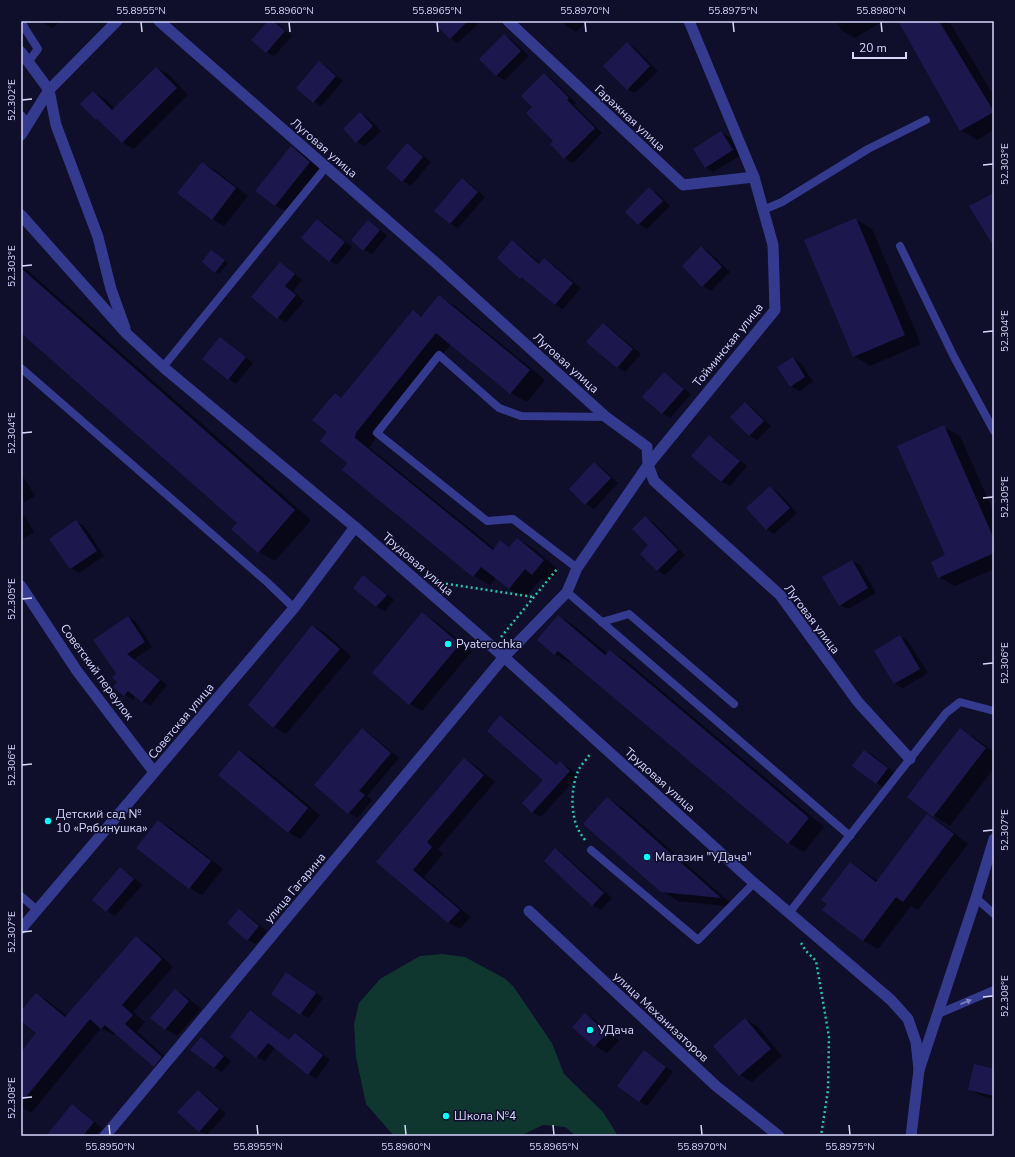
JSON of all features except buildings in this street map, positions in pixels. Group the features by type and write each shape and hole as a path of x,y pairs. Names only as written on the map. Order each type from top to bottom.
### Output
{"street":[{"path":"21,135 25,119 49,90 116,21"},
{"name":"Луговая улица","path":"159,21 436,263 606,417 647,447 648,465 654,481 780,595 858,702 910,759"},
{"name":"Гаражная улица","path":"508,21 682,186 754,177"},
{"name":"Тойминская улица","path":"577,568 648,465 775,310 773,244 754,177 689,21"},
{"path":"21,52 49,90 56,125 98,237 111,289 127,334"},
{"name":"Трудовая улица","path":"21,216 127,334 163,367 355,527 493,647 754,883 891,1000 908,1019 916,1042 919,1070"},
{"name":"Советская улица","path":"21,929 294,608 355,527"},
{"name":"улица Гагарина","path":"105,1136 504,657 566,592 577,568"},
{"name":"Советский переулок","path":"21,586 77,671 154,772"},
{"path":"911,1136 919,1070 976,898 991,858 994,839"},
{"name":"улица Механизаторов","path":"529,911 716,1086 779,1136"}],"lane":[{"path":"22,21 24,28 38,49 28,62"},
{"path":"763,210 782,202 868,149 926,120"},
{"path":"163,367 326,167"},
{"path":"900,246 954,357 994,431"},
{"path":"577,568 513,519 487,521 377,433 439,355 499,408 521,416 606,417"},
{"path":"21,368 267,582 294,608"},
{"path":"566,592 850,836"},
{"path":"602,622 629,614 734,704"},
{"path":"789,913 946,713 960,702 994,711"},
{"path":"591,850 698,940 754,883"},
{"path":"21,896 37,910"},
{"path":"976,898 994,914"},
{"path":"938,1014 994,990"}],"path":[{"path":"493,647 566,559"},
{"path":"439,583 534,597"},
{"path":"591,850 577,828 573,811 573,797 574,780 580,768 594,749"},
{"path":"800,941 806,951 816,961 829,1037 828,1090 821,1136"}],"green space":[{"path":"442,954 465,957 504,978 513,986 552,1043 564,1074 603,1112 618,1136 576,1136 565,1127 543,1125 520,1136 394,1136 366,1104 356,1057 354,1024 359,1003 380,979 420,956"}],"place":[{"name":"Pyaterochka","path":"448,644"},
{"name":"Детский сад № 10 «Рябинушка»","path":"48,821"},
{"name":"Магазин \"УДача\"","path":"647,857"},
{"name":"УДача","path":"590,1030"},
{"name":"Школа №4","path":"446,1116"}]}
